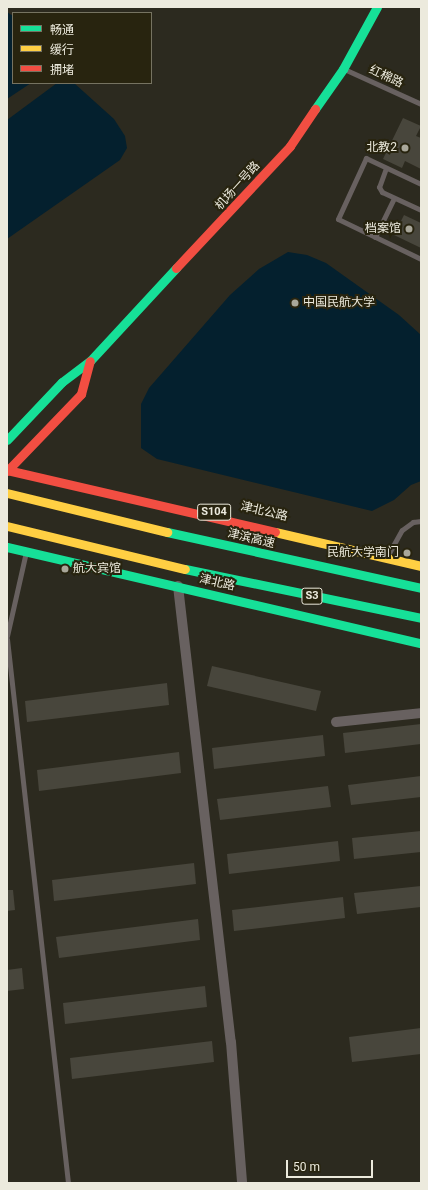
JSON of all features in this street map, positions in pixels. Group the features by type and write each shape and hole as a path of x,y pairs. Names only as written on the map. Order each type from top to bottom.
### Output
{"main road":[{"name":"机场一号路","path":"7,440 62,382 90,361 290,146 343,69 377,7"},
{"name":"机场一号路","path":"8,469 81,394 90,361"},
{"name":"津北公路","path":"8,469 421,560"},
{"name":"津北公路","path":"8,469 421,566"},
{"name":"津滨高速","path":"7,493 211,542 421,588"},
{"name":"S3","path":"7,526 204,573 421,618"},
{"name":"津北路","path":"7,547 421,643"}],"street":[{"path":"178,586 231,1042 242,1183"},
{"path":"336,722 421,713"}],"lane":[{"name":"红棉路","path":"343,69 421,104"},
{"path":"421,184 366,158 338,219 421,259"},
{"path":"386,168 379,187 382,192 421,210"},
{"path":"375,237 394,198"},
{"path":"389,553 402,530 413,522 421,521"},
{"path":"26,551 7,638 68,1183"}],"water":[{"path":"7,12 12,15 12,84 30,84 7,99"},
{"path":"56,84 75,84 114,119 125,136 127,148 120,160 7,239 7,120"},
{"path":"288,252 307,255 326,263 399,315 421,335 421,481 411,485 394,500 372,511 157,459 141,448 141,404 149,388 230,295 259,269"}],"building":[{"name":"北教2","path":"403,118 421,126 416,136 421,138 421,169 405,161 402,168 383,159"},
{"name":"档案馆","path":"404,215 421,223 421,248 394,235"},
{"path":"212,666 321,691 316,711 207,686"},
{"path":"167,683 169,705 27,722 25,701"},
{"path":"421,724 421,744 345,753 343,733"},
{"path":"323,735 325,756 214,769 212,748"},
{"path":"179,752 181,773 39,791 37,770"},
{"path":"421,776 421,797 351,805 348,785"},
{"path":"328,786 331,807 220,820 217,799"},
{"path":"421,831 421,852 354,859 352,838"},
{"path":"338,841 340,861 229,874 227,854"},
{"path":"194,863 196,884 54,901 52,880"},
{"path":"421,886 421,907 357,914 354,893"},
{"path":"7,890 13,890 15,910 7,911"},
{"path":"343,897 345,918 234,931 232,910"},
{"path":"198,919 200,940 59,958 56,937"},
{"path":"22,968 24,989 7,991 7,970"},
{"path":"205,986 207,1007 65,1024 63,1003"},
{"path":"421,1028 421,1054 352,1062 349,1037"},
{"path":"212,1041 214,1062 72,1079 70,1058"}],"traffic: fast":[{"path":"315,109 343,69 377,7"},
{"path":"7,440 62,382 90,361 176,268"},
{"path":"167,532 421,588"},
{"path":"7,547 421,643"},
{"path":"185,569 421,618"}],"traffic: slow":[{"path":"7,493 167,532"},
{"path":"7,526 185,569"},
{"path":"275,532 421,566"}],"traffic: jam":[{"path":"176,268 290,146 315,109"},
{"path":"7,471 81,394 90,361"},
{"path":"7,470 275,532"}],"place":[{"name":"北教2","path":"405,148"},
{"name":"档案馆","path":"409,229"},
{"name":"中国民航大学","path":"295,303"},
{"name":"民航大学南门","path":"407,553"},
{"name":"航大宾馆","path":"65,569"}]}
